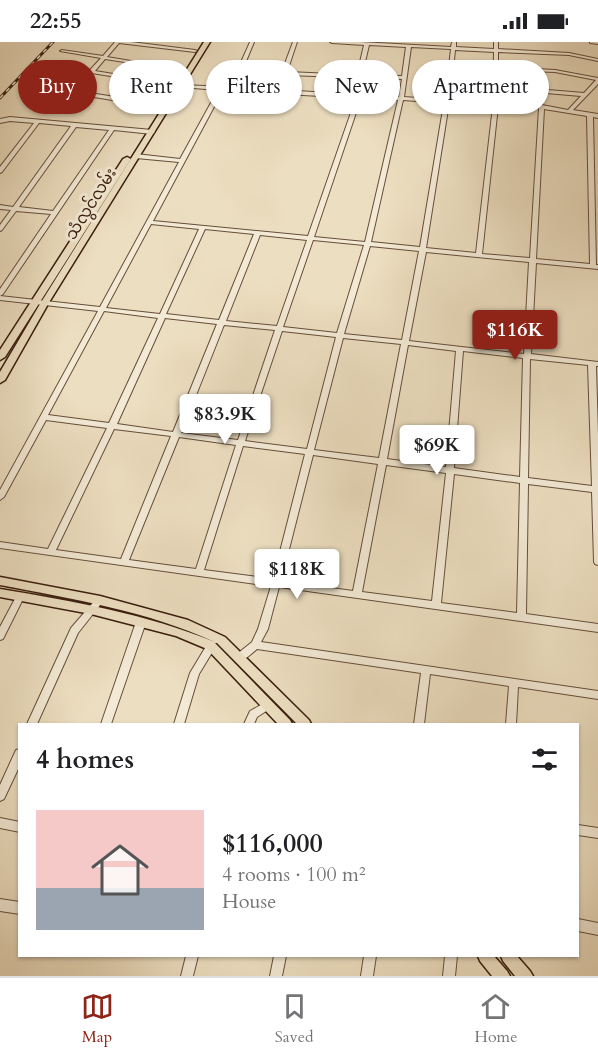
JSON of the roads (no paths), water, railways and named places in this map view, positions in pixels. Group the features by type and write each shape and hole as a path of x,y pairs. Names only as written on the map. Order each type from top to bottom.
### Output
{"main road":[{"name":"သံလွင်လမ်း","path":"189,60 200,42"},
{"name":"သံလွင်လမ်း","path":"194,61 207,42"},
{"name":"သံလွင်လမ်း","path":"0,380 44,304 136,156 156,114"},
{"name":"သံလွင်လမ်း","path":"0,357 159,114"},
{"path":"0,581 100,600 188,625 221,640 304,723"},
{"path":"0,593 91,609 178,632 211,646 285,723"},
{"path":"485,957 502,976"},
{"path":"509,957 525,976"}],"street":[{"path":"97,66 119,42 195,51"},
{"path":"244,60 252,42"},
{"path":"289,60 295,42"},
{"path":"332,42 409,46 454,45 496,51 569,54 598,60"},
{"path":"496,42 496,60"},
{"path":"592,42 598,43"},
{"path":"363,60 367,44"},
{"path":"452,60 454,45"},
{"path":"240,657 255,645 263,629 276,583 340,335 368,244 401,100 409,46"},
{"path":"62,51 129,60"},
{"path":"549,71 598,80 570,111"},
{"path":"400,78 404,78"},
{"path":"549,90 585,95"},
{"path":"401,100 412,100"},
{"path":"549,108 598,116"},
{"path":"0,497 207,114"},
{"path":"199,573 239,443 281,329 354,114"},
{"path":"357,594 406,342 445,114"},
{"path":"479,255 495,114"},
{"path":"521,617 527,356 535,260 542,114"},
{"path":"149,222 595,266 590,114"},
{"path":"0,121 10,119 39,121 148,132"},
{"path":"0,171 39,121"},
{"path":"0,228 74,126"},
{"path":"112,129 0,296 44,304 595,363 598,562"},
{"path":"136,156 182,160"},
{"path":"0,207 54,213"},
{"path":"51,552 112,426 203,227"},
{"path":"124,562 258,233"},
{"path":"436,605 460,348"},
{"path":"44,417 598,490"},
{"path":"0,545 598,628"},
{"path":"0,636 20,597"},
{"path":"32,723 74,631 100,600"},
{"path":"106,723 141,622"},
{"path":"255,645 598,695"},
{"path":"179,723 195,673 211,646"},
{"path":"418,723 426,670"},
{"path":"512,723 514,683"},
{"path":"250,723 254,714 268,705"},
{"path":"0,796 18,757"},
{"path":"0,823 18,827"},
{"path":"579,830 598,833"},
{"path":"0,905 18,908"},
{"path":"579,925 598,929"},
{"path":"187,976 192,957"},
{"path":"276,976 280,957"},
{"path":"367,976 369,957"},
{"path":"449,976 451,957"}],"railway":[{"path":"0,98 53,42"}]}
